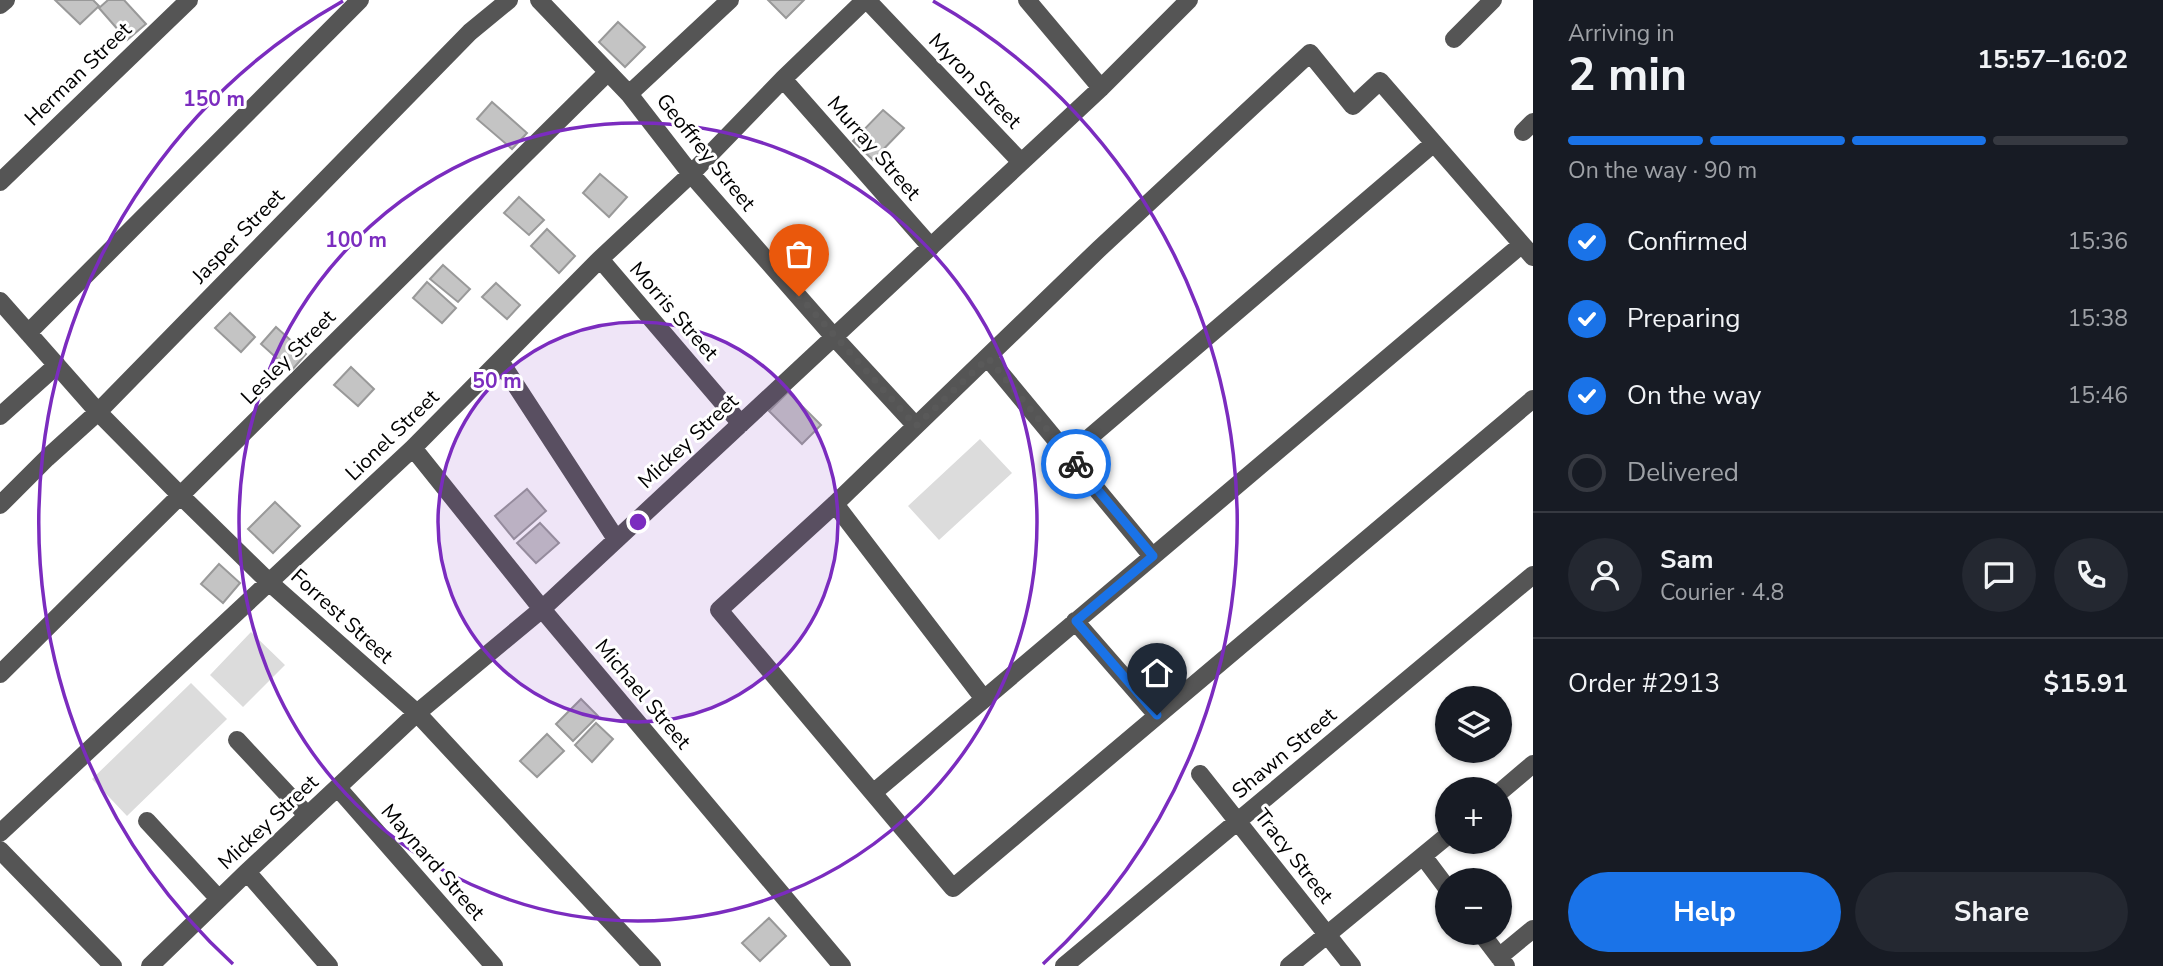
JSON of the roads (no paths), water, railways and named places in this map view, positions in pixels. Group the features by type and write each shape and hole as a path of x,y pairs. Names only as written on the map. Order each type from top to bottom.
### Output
{"street":[{"path":"0,5 6,0"},
{"name":"Herman Street","path":"0,182 189,0"},
{"path":"28,333 360,0"},
{"name":"Jasper Street","path":"0,505 98,412 470,32 509,0"},
{"name":"Geoffrey Street","path":"539,0 629,94 691,174 916,426"},
{"path":"629,94 730,0"},
{"name":"Lionel Street","path":"0,834 413,448 600,259 691,174 783,79 866,0"},
{"name":"Myron Street","path":"866,0 1021,162"},
{"path":"1027,0 1101,88"},
{"name":"Mickey Street","path":"150,966 416,713 542,609 741,424 1101,88 1189,0"},
{"path":"1454,39 1493,0"},
{"path":"873,793 1153,556 1527,251 1380,81 1353,106 1310,53 1099,249 835,504 719,610 873,793 953,888 1533,399"},
{"name":"Lesley Street","path":"0,674 608,72"},
{"name":"Murray Street","path":"783,79 931,247"},
{"path":"1069,455 1434,143"},
{"name":"Morris Street","path":"600,259 741,424"},
{"name":"Forrest Street","path":"0,301 98,412 181,496 270,583 416,713 652,966"},
{"path":"988,358 1153,556"},
{"path":"500,360 616,540"},
{"path":"0,416 57,365"},
{"name":"Michael Street","path":"413,448 542,609 842,966"},
{"path":"835,504 984,699"},
{"name":"Shawn Street","path":"1064,966 1533,575"},
{"path":"1076,621 1157,715"},
{"path":"237,740 307,815"},
{"path":"1512,782 1533,764"},
{"name":"Tracy Street","path":"1200,774 1352,966"},
{"name":"Maynard Street","path":"338,788 494,966"},
{"path":"147,821 219,899"},
{"path":"1289,966 1435,846"},
{"path":"0,850 113,966"},
{"path":"1423,856 1435,872"},
{"path":"247,872 329,966"},
{"path":"1490,945 1503,961 1533,929"}]}
